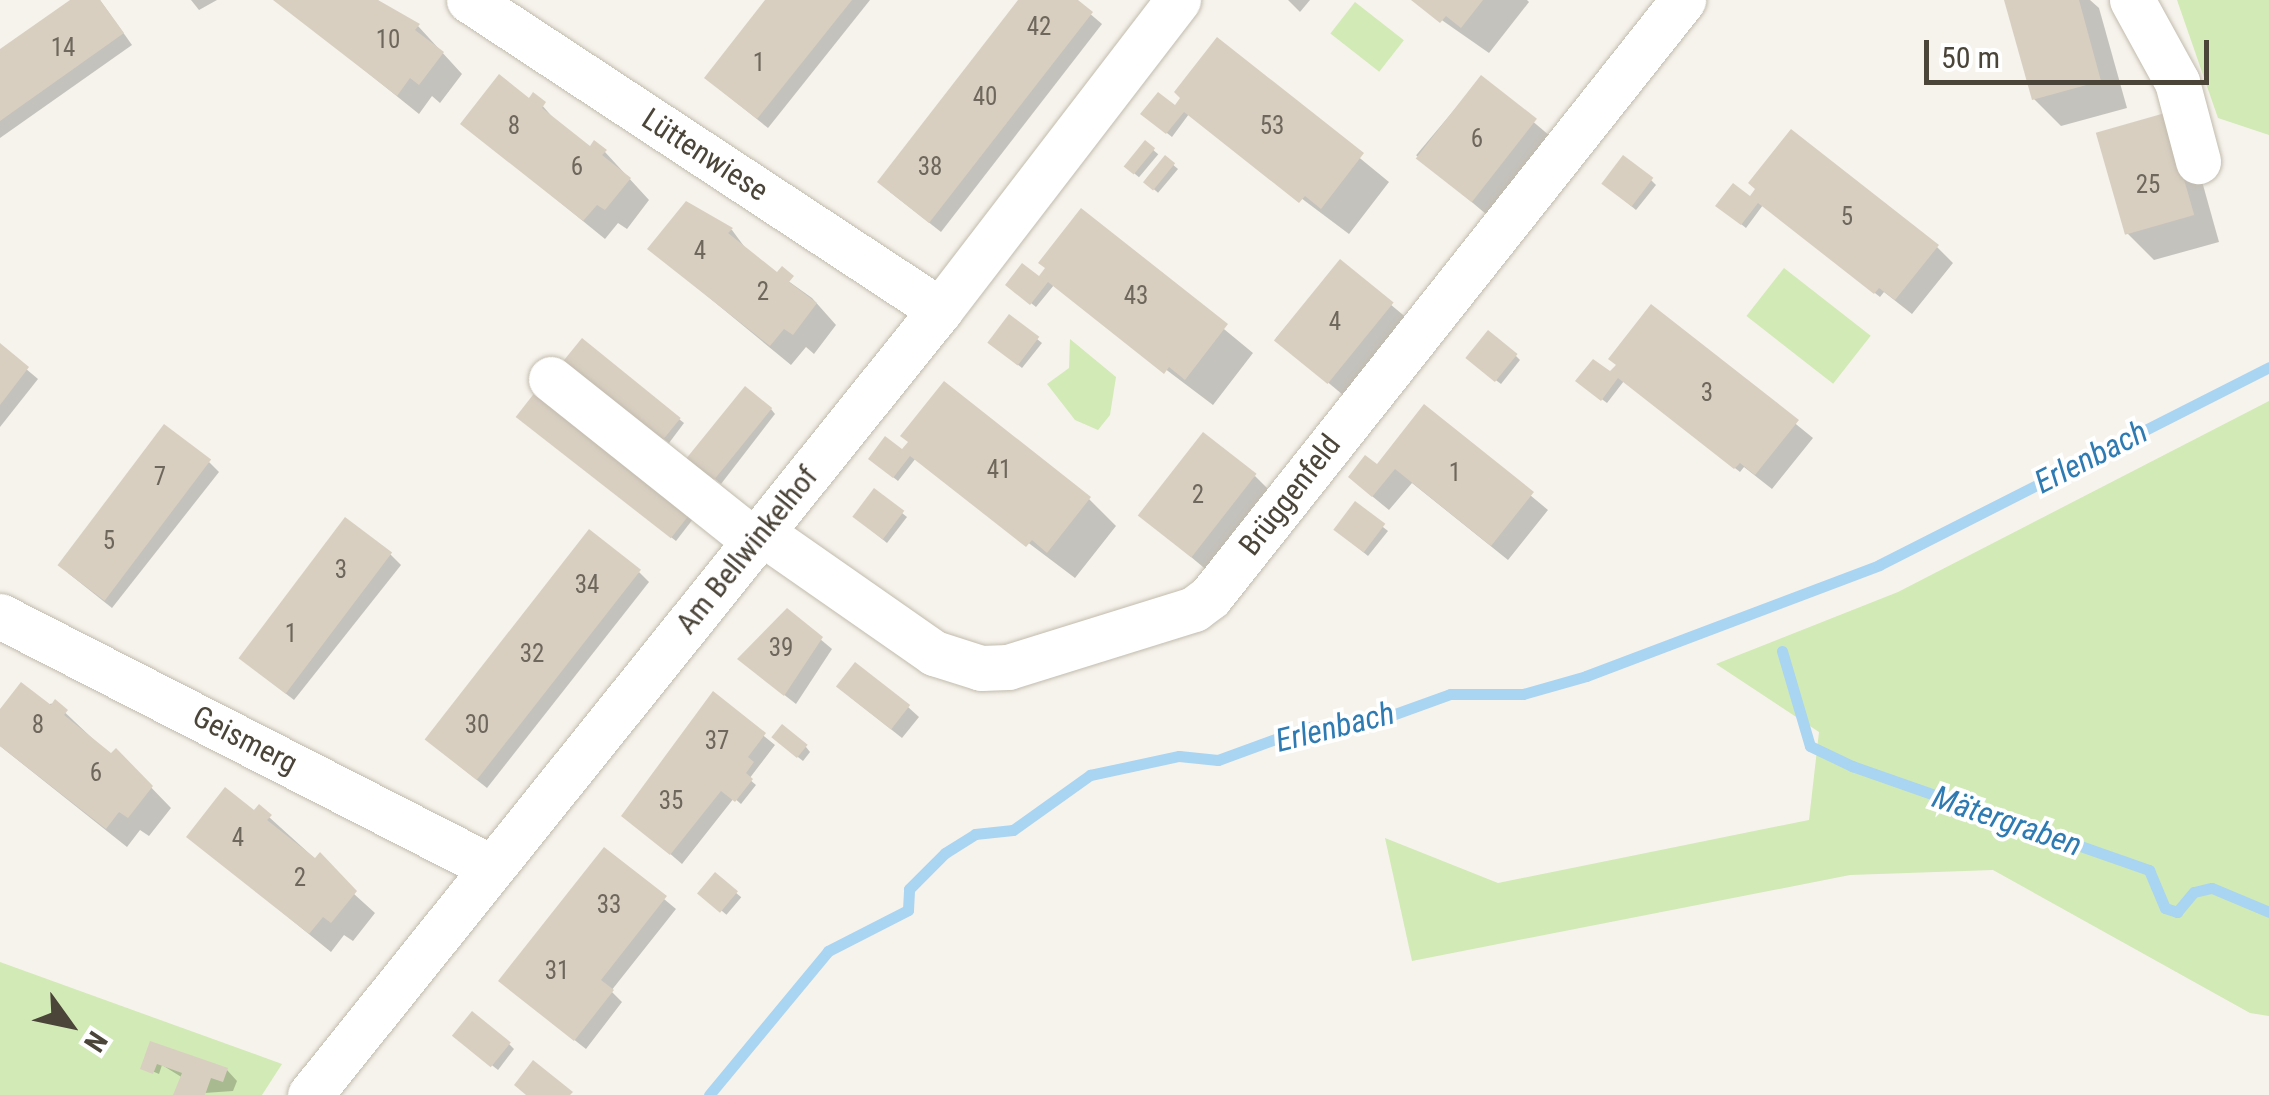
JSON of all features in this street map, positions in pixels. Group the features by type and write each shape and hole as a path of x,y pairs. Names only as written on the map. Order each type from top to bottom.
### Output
{"street":[{"name":"Lüttenwiese","path":"469,0 940,310"},
{"name":"Am Bellwinkelhof","path":"310,1095 488,866 940,310 1178,0"},
{"name":"Brüggenfeld","path":"552,379 759,537 934,653 982,668 1008,667 1194,609 1210,597 1683,0"},
{"path":"2132,0 2177,82 2198,162"},
{"name":"Geismerg","path":"0,616 488,866"}],"green space":[{"path":"2177,0 2269,0 2269,135 2218,118"},
{"path":"1355,2 1404,40 1379,72 1330,34"},
{"path":"1784,268 1871,336 1833,384 1746,316"},
{"path":"1070,339 1116,377 1110,415 1098,430 1075,420 1047,384 1069,368"},
{"path":"2269,401 2269,1016 2250,1013 1993,870 1850,875 1412,961 1385,838 1498,883 1809,820 1819,732 1716,664 1898,592"},
{"path":"0,962 282,1064 262,1095 0,1095"}],"building":[{"path":"70,0 100,0 124,33 0,121 0,49"},
{"path":"273,0 378,0 420,24 415,30 444,52 419,85 410,78 397,96"},
{"path":"765,0 852,0 757,119 704,78"},
{"path":"1018,0 1078,0 1093,12 929,223 877,182"},
{"path":"1411,0 1483,0 1461,28 1446,16 1440,23"},
{"path":"2004,0 2079,0 2101,81 2032,100"},
{"path":"1217,37 1364,153 1321,209 1305,196 1299,203 1184,112 1166,134 1140,114 1158,92 1175,105 1180,98 1174,92"},
{"path":"499,74 529,98 533,92 546,102 542,108 590,146 594,140 607,150 602,155 631,178 605,210 597,205 583,221 460,124"},
{"path":"1481,75 1537,119 1472,202 1416,159"},
{"path":"2165,113 2194,215 2125,235 2096,133"},
{"path":"1791,129 1939,245 1895,300 1879,288 1874,294 1758,203 1741,225 1715,206 1733,183 1750,196 1755,189 1748,183"},
{"path":"1145,140 1155,148 1134,175 1124,166"},
{"path":"1165,155 1175,163 1153,190 1143,182"},
{"path":"1623,155 1653,178 1632,207 1601,184"},
{"path":"686,201 733,228 728,233 777,272 782,266 794,276 789,282 817,303 793,335 784,329 770,346 647,249"},
{"path":"1081,208 1228,324 1185,380 1169,367 1164,374 1048,282 1030,305 1005,285 1022,263 1039,276 1045,268 1038,263"},
{"path":"1340,259 1394,302 1328,384 1274,341"},
{"path":"1651,304 1799,420 1755,475 1740,463 1734,469 1618,378 1601,401 1575,381 1593,359 1610,371 1616,365 1608,359"},
{"path":"1009,314 1039,337 1018,366 987,343"},
{"path":"1488,330 1518,354 1495,382 1465,358"},
{"path":"582,338 681,418 662,441 563,361"},
{"path":"0,343 29,367 0,405"},
{"path":"944,381 1091,497 1047,553 1032,540 1026,547 910,456 893,478 868,459 885,436 902,449 908,442 900,436"},
{"path":"745,386 772,408 714,480 686,458"},
{"path":"536,391 691,512 671,538 516,417"},
{"path":"1424,404 1534,492 1491,546 1395,469 1372,497 1348,477 1365,455 1377,464"},
{"path":"164,424 211,460 105,601 57,565"},
{"path":"1203,432 1257,474 1191,557 1138,516"},
{"path":"874,488 904,511 883,540 852,517"},
{"path":"1355,501 1385,524 1364,553 1333,530"},
{"path":"345,517 392,553 286,694 238,658"},
{"path":"589,529 641,570 477,780 425,739"},
{"path":"787,608 823,637 784,696 737,659"},
{"path":"855,662 910,705 891,730 836,686"},
{"path":"21,682 51,705 55,699 68,710 64,715 111,753 116,748 153,786 128,818 119,812 106,829 0,746 0,709"},
{"path":"713,691 766,733 748,757 754,762 746,773 753,779 735,802 721,791 670,855 621,816"},
{"path":"782,724 808,745 797,758 771,737"},
{"path":"225,787 254,810 259,804 272,815 267,820 315,858 320,852 357,891 331,923 323,917 309,934 186,837"},
{"path":"604,847 667,896 601,980 614,990 574,1041 498,981"},
{"path":"715,872 738,891 720,913 697,893"},
{"path":"472,1011 511,1042 491,1067 452,1036"},
{"path":"150,1041 228,1068 223,1082 211,1078 205,1095 173,1095 182,1073 157,1064 153,1074 140,1069"},
{"path":"533,1060 573,1092 526,1095 514,1085"}],"waterway":[{"name":"Erlenbach","path":"709,1095 828,951 908,910 909,889 945,853 975,834 1013,830 1090,775 1179,756 1218,760 1308,727 1370,723 1450,694 1523,694 1586,676 1879,565 2269,367"},
{"name":"Mätergraben","path":"1782,651 1810,746 1852,766 2149,870 2165,908 2177,912 2194,892 2212,888 2269,912"}]}
